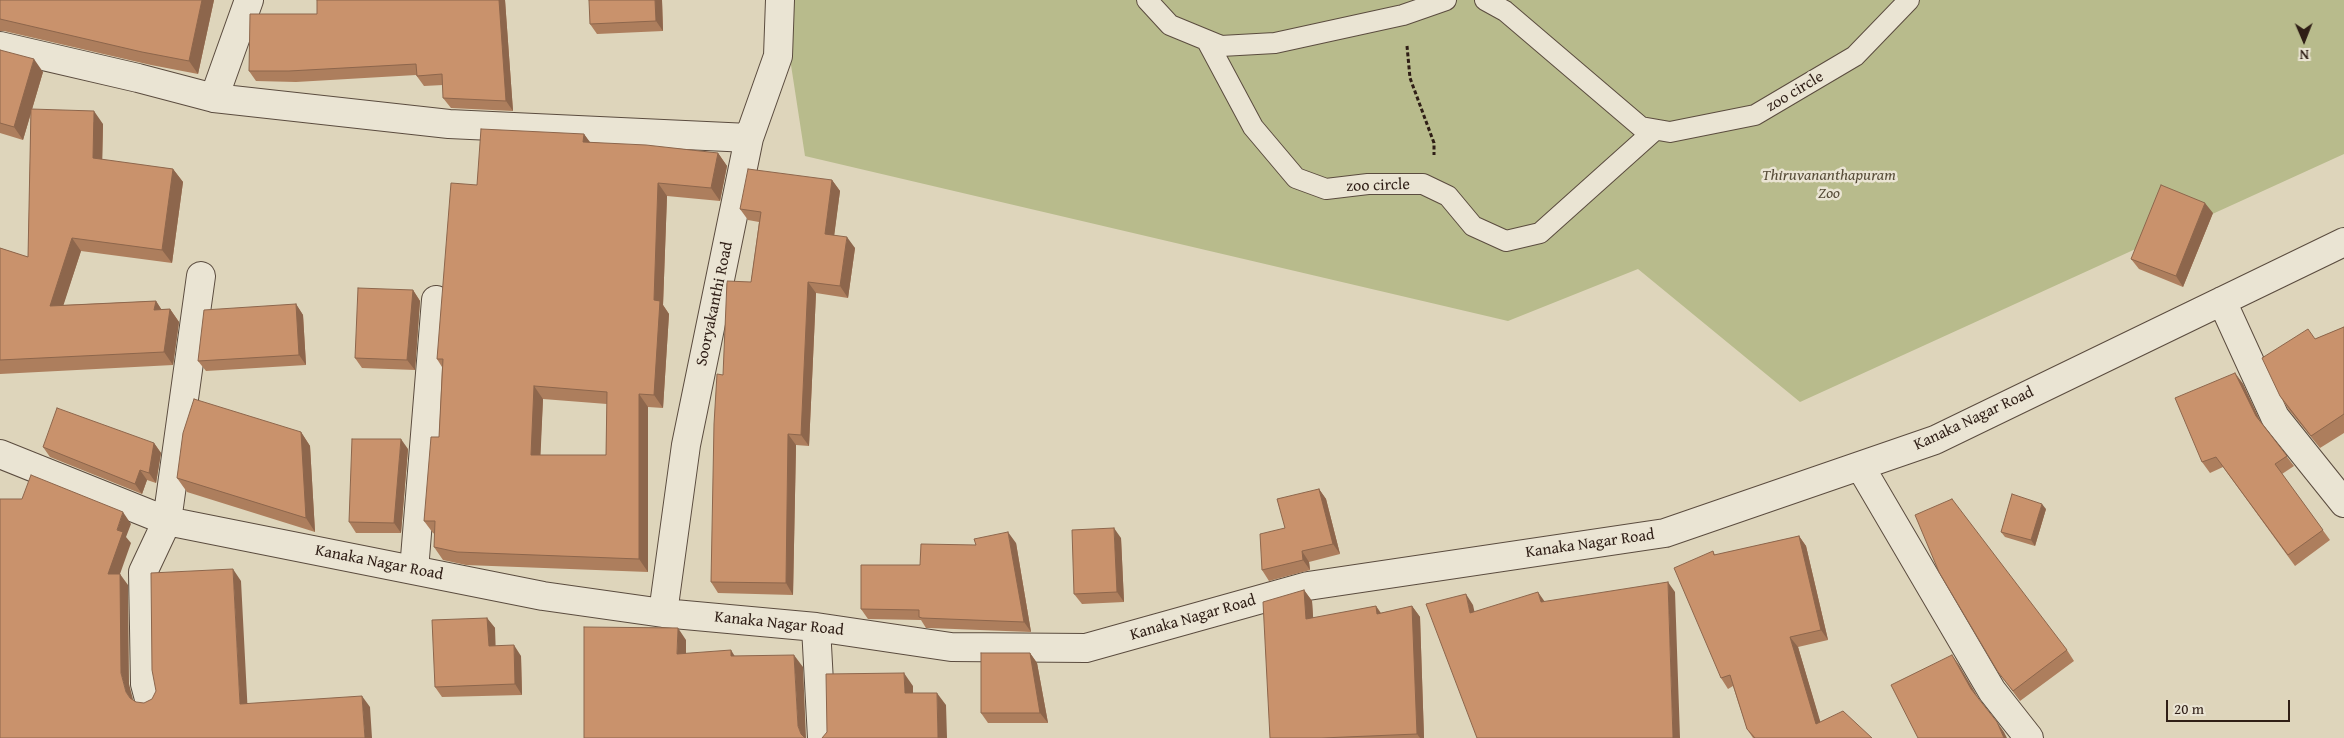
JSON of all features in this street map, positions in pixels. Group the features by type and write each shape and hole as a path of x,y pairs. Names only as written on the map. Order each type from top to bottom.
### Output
{"street":[{"path":"214,98 249,0"},
{"name":"Sooryakanthi Road","path":"664,613 686,445 749,138 778,56 780,0"},
{"path":"0,46 214,98 449,124 749,138"},
{"name":"Kanaka Nagar Road","path":"0,454 167,520 543,596 664,613 816,627 951,647 1086,648 1308,586 1665,534 1935,440 2344,242"},
{"path":"149,699 145,684 143,572 167,520 201,276"},
{"path":"414,570 436,300"},
{"path":"2222,301 2275,417 2344,503"},
{"path":"1860,466 1992,691 2030,738"},
{"path":"816,627 822,738"}],"lane":[{"path":"1147,0 1170,25 1220,46 1275,43 1404,15 1446,0"},
{"name":"zoo circle","path":"1485,0 1505,11 1642,128 1670,132 1755,115 1855,56 1910,0"},
{"name":"zoo circle","path":"1208,41 1253,127 1296,178 1326,188 1368,184 1424,184 1448,196 1473,226 1506,241 1540,233 1655,130"}],"path":[{"path":"1404,15 1410,78 1434,144 1434,189"}],"green space":[{"name":"Thiruvananthapuram Zoo","path":"781,0 2344,0 2344,154 1800,402 1638,269 1508,321 805,156"}],"building":[{"path":"0,0 202,0 189,61 0,19"},
{"path":"317,0 499,0 506,101 443,98 442,74 417,76 416,64 289,71 249,71 250,14 317,14"},
{"path":"589,0 655,0 656,21 590,24"},
{"path":"0,50 34,59 14,127 0,123"},
{"path":"31,109 94,111 93,158 173,169 162,250 72,238 50,306 156,301 154,310 170,309 164,352 0,360 0,248 28,257"},
{"path":"481,129 584,134 583,142 646,145 718,153 711,188 658,183 654,300 660,301 654,395 639,394 639,559 457,552 434,547 435,521 424,521 431,437 439,437 443,359 437,359 451,183 477,185","holes":["534,386 607,392 606,455 531,455"]},
{"path":"748,169 832,180 825,234 847,237 840,286 808,282 801,435 788,434 786,583 711,582 714,424 717,374 723,375 727,281 751,282 761,212 740,209"},
{"path":"2161,185 2205,203 2176,276 2131,259"},
{"path":"358,288 413,290 407,360 355,358"},
{"path":"296,304 299,355 198,361 204,310"},
{"path":"2344,327 2344,414 2311,436 2280,396 2262,358 2308,329 2315,339"},
{"path":"2235,373 2256,416 2287,456 2275,464 2323,530 2288,555 2216,457 2202,462 2175,398"},
{"path":"194,399 301,432 306,518 177,478 183,433"},
{"path":"57,408 154,443 149,473 140,470 135,484 43,447"},
{"path":"352,439 401,439 394,523 349,522"},
{"path":"31,475 123,512 117,530 123,532 108,574 120,574 121,673 126,692 130,698 136,702 144,703 152,699 156,691 152,670 151,573 233,569 240,704 362,696 365,738 0,738 0,499 22,499"},
{"path":"1319,489 1333,544 1302,551 1303,560 1262,570 1260,534 1285,528 1277,499"},
{"path":"2012,494 2042,504 2031,540 2001,532"},
{"path":"1952,499 2067,650 2013,691 1998,672 1939,572 1915,515"},
{"path":"1114,528 1117,592 1074,594 1072,530"},
{"path":"1008,532 1024,622 922,618 919,617 919,610 861,609 861,565 920,565 921,544 976,545 974,539"},
{"path":"1799,536 1821,630 1790,637 1816,724 1843,711 1872,738 1755,738 1747,729 1730,675 1721,678 1674,568 1713,551 1714,555"},
{"path":"1668,582 1673,738 1477,738 1426,604 1466,594 1470,613 1538,592 1541,602"},
{"path":"1304,590 1306,619 1376,606 1377,614 1412,606 1417,734 1270,738 1263,602"},
{"path":"487,618 489,646 514,645 515,684 435,687 432,620"},
{"path":"584,627 678,628 677,654 731,650 731,656 794,655 798,726 805,738 584,738"},
{"path":"981,653 1030,653 1040,713 981,713"},
{"path":"1952,655 1971,689 1997,722 2004,738 1918,738 1891,685"},
{"path":"904,673 905,693 937,693 938,738 822,738 827,732 826,674"}]}
